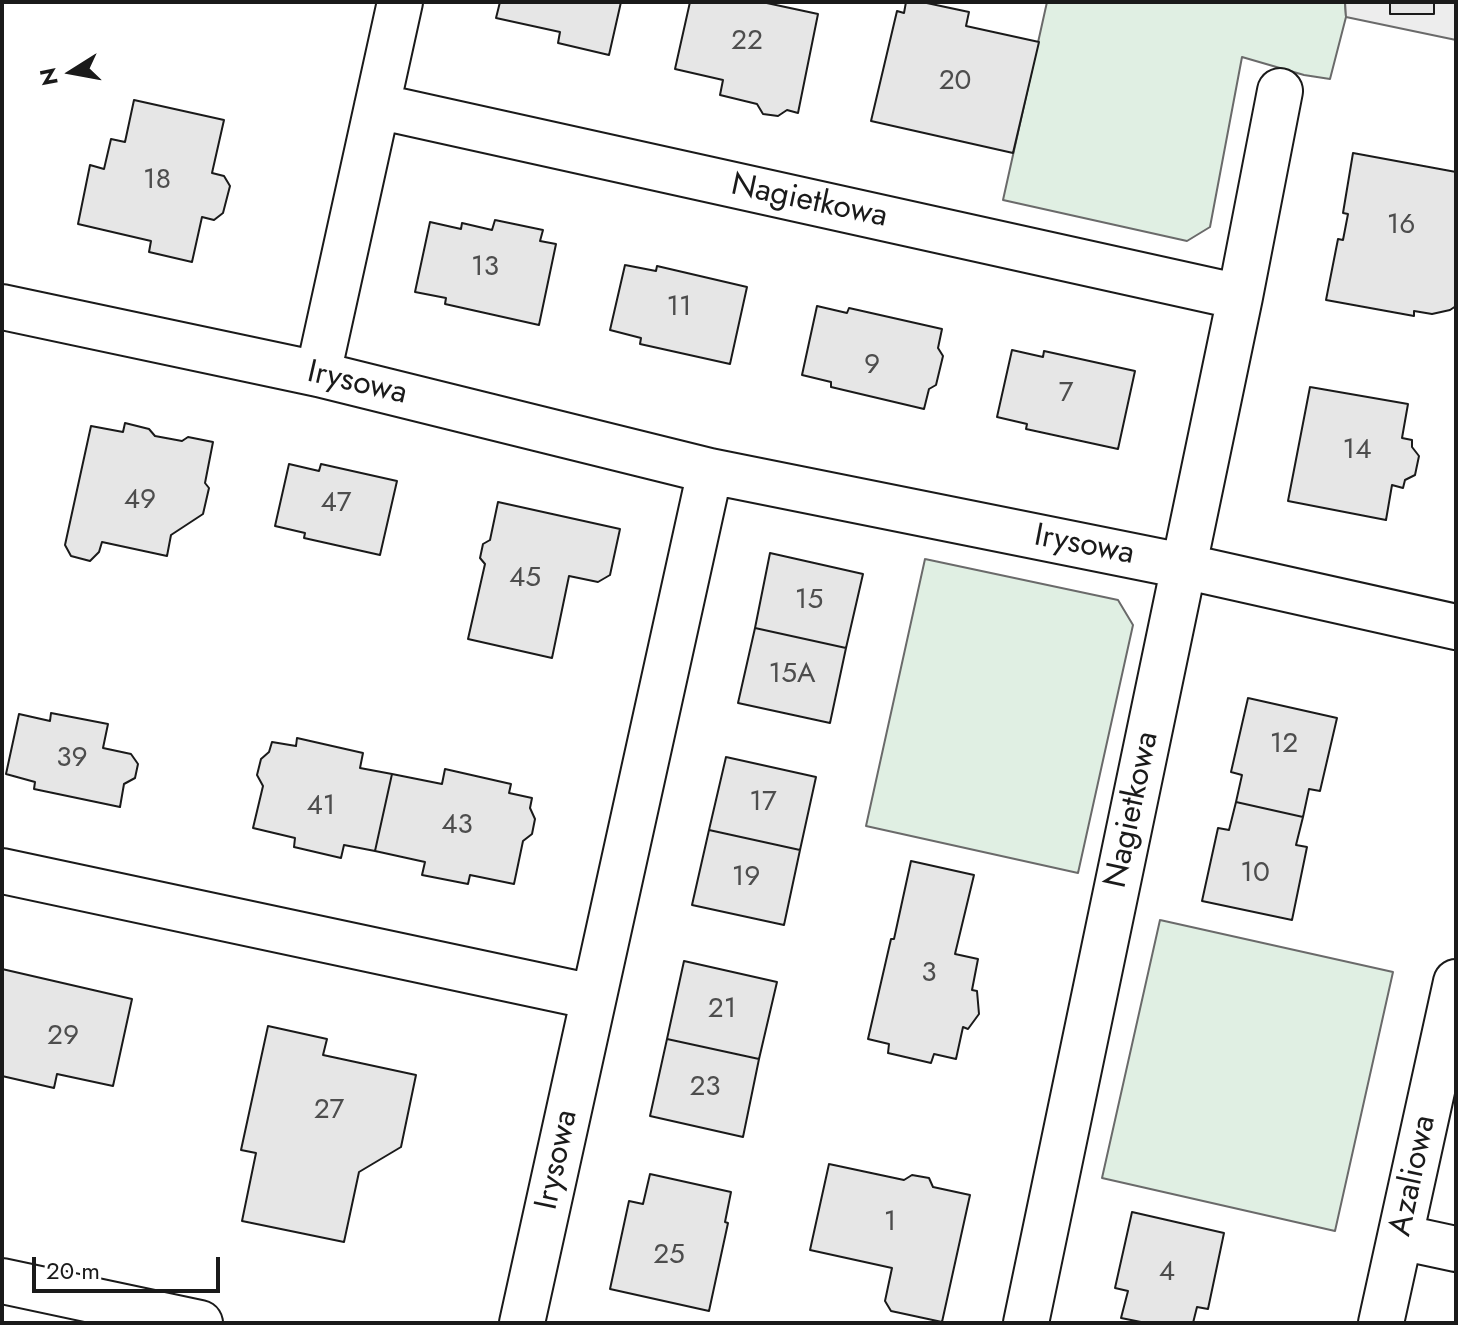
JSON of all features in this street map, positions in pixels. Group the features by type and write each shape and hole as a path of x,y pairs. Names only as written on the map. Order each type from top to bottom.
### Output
{"street":[{"path":"318,374 400,2"},
{"name":"Nagietkowa","path":"1026,1323 1240,297 1280,91"},
{"name":"Nagietkowa","path":"377,106 1240,297"},
{"name":"Irysowa","path":"2,307 318,374 710,471 1183,566 1456,627"},
{"name":"Irysowa","path":"522,1323 710,471"},
{"path":"2,871 593,997"},
{"name":"Azaliowa","path":"1381,1323 1456,982"},
{"path":"1400,1237 1456,1249"},
{"path":"2,1281 200,1323"}],"green space":[{"path":"1047,2 1345,2 1346,17 1330,79 1304,75 1242,57 1210,227 1187,241 1003,200"},
{"path":"925,559 1118,600 1133,625 1078,873 866,826"},
{"path":"1160,920 1393,972 1335,1231 1102,1178"}],"shaded area":[{"path":"1345,2 1456,2 1456,40 1346,17"}],"building":[{"path":"500,2 621,2 609,55 558,43 560,32 496,18"},
{"path":"690,2 762,2 818,14 798,113 787,110 778,116 763,114 757,104 720,95 723,80 675,69"},
{"path":"906,2 922,2 969,12 966,26 1039,42 1013,153 871,121 897,11 904,13"},
{"path":"1390,2 1434,2 1434,14 1390,14"},
{"path":"134,100 224,120 212,173 224,176 230,186 223,213 214,220 202,217 192,262 149,252 151,241 78,224 90,165 104,169 111,139 125,142"},
{"path":"1353,153 1456,172 1456,306 1450,310 1432,314 1414,311 1414,316 1326,300 1338,239 1343,240 1348,214 1343,213"},
{"path":"495,220 543,230 540,241 556,244 539,325 445,304 446,298 415,292 430,222 461,229 462,223 492,230"},
{"path":"625,265 656,271 657,266 747,287 730,364 640,344 641,338 610,330"},
{"path":"817,306 847,313 849,308 942,329 938,348 943,356 936,385 929,389 924,409 831,387 831,382 802,375"},
{"path":"1012,350 1043,357 1044,351 1135,371 1118,449 1026,429 1027,424 997,417"},
{"path":"1310,387 1408,404 1402,438 1412,440 1412,447 1419,456 1415,475 1405,480 1403,488 1392,485 1386,520 1288,501"},
{"path":"125,423 149,429 155,436 182,441 188,437 213,442 203,514 171,535 167,556 102,542 99,552 90,561 71,556 65,545 91,426 123,432"},
{"path":"289,464 319,471 321,464 397,481 380,555 304,538 305,533 275,526"},
{"path":"498,502 620,529 610,575 598,582 569,576 552,658 468,639 485,564 480,558 483,544 490,540"},
{"path":"770,553 863,574 846,648 755,628"},
{"path":"755,628 846,648 830,723 738,703"},
{"path":"1248,698 1337,718 1320,791 1309,789 1303,817 1236,802 1242,775 1231,772"},
{"path":"51,713 108,724 103,748 131,754 138,764 135,778 124,784 120,807 34,789 35,782 6,774 19,714 50,721"},
{"path":"297,738 363,753 360,768 392,774 375,851 344,845 341,858 294,847 295,838 253,828 263,786 257,775 261,759 269,752 272,742 296,746"},
{"path":"726,757 816,777 800,850 709,830"},
{"path":"445,769 511,784 509,793 532,798 530,808 535,819 532,834 523,841 514,884 470,875 468,884 422,875 425,862 375,851 392,774 442,784"},
{"path":"1236,802 1303,817 1296,845 1307,847 1292,920 1202,901 1218,828 1229,830"},
{"path":"709,830 800,850 784,925 692,905"},
{"path":"911,861 974,875 955,954 978,959 972,990 977,991 979,1014 968,1029 963,1027 956,1059 934,1054 931,1063 888,1053 889,1044 868,1039"},
{"path":"684,961 777,982 759,1059 667,1039"},
{"path":"2,969 132,999 113,1086 57,1074 54,1088 2,1076"},
{"path":"268,1026 327,1039 323,1055 416,1075 401,1147 359,1172 344,1242 242,1221 256,1153 241,1150"},
{"path":"667,1039 759,1059 743,1137 650,1116"},
{"path":"829,1164 904,1180 912,1175 929,1178 933,1187 970,1195 942,1322 891,1311 885,1301 892,1268 810,1250"},
{"path":"650,1174 731,1192 725,1222 728,1223 709,1311 610,1289 629,1201 643,1204"},
{"path":"1132,1212 1224,1233 1208,1309 1197,1307 1193,1323 1146,1323 1121,1318 1128,1291 1115,1288"}]}
